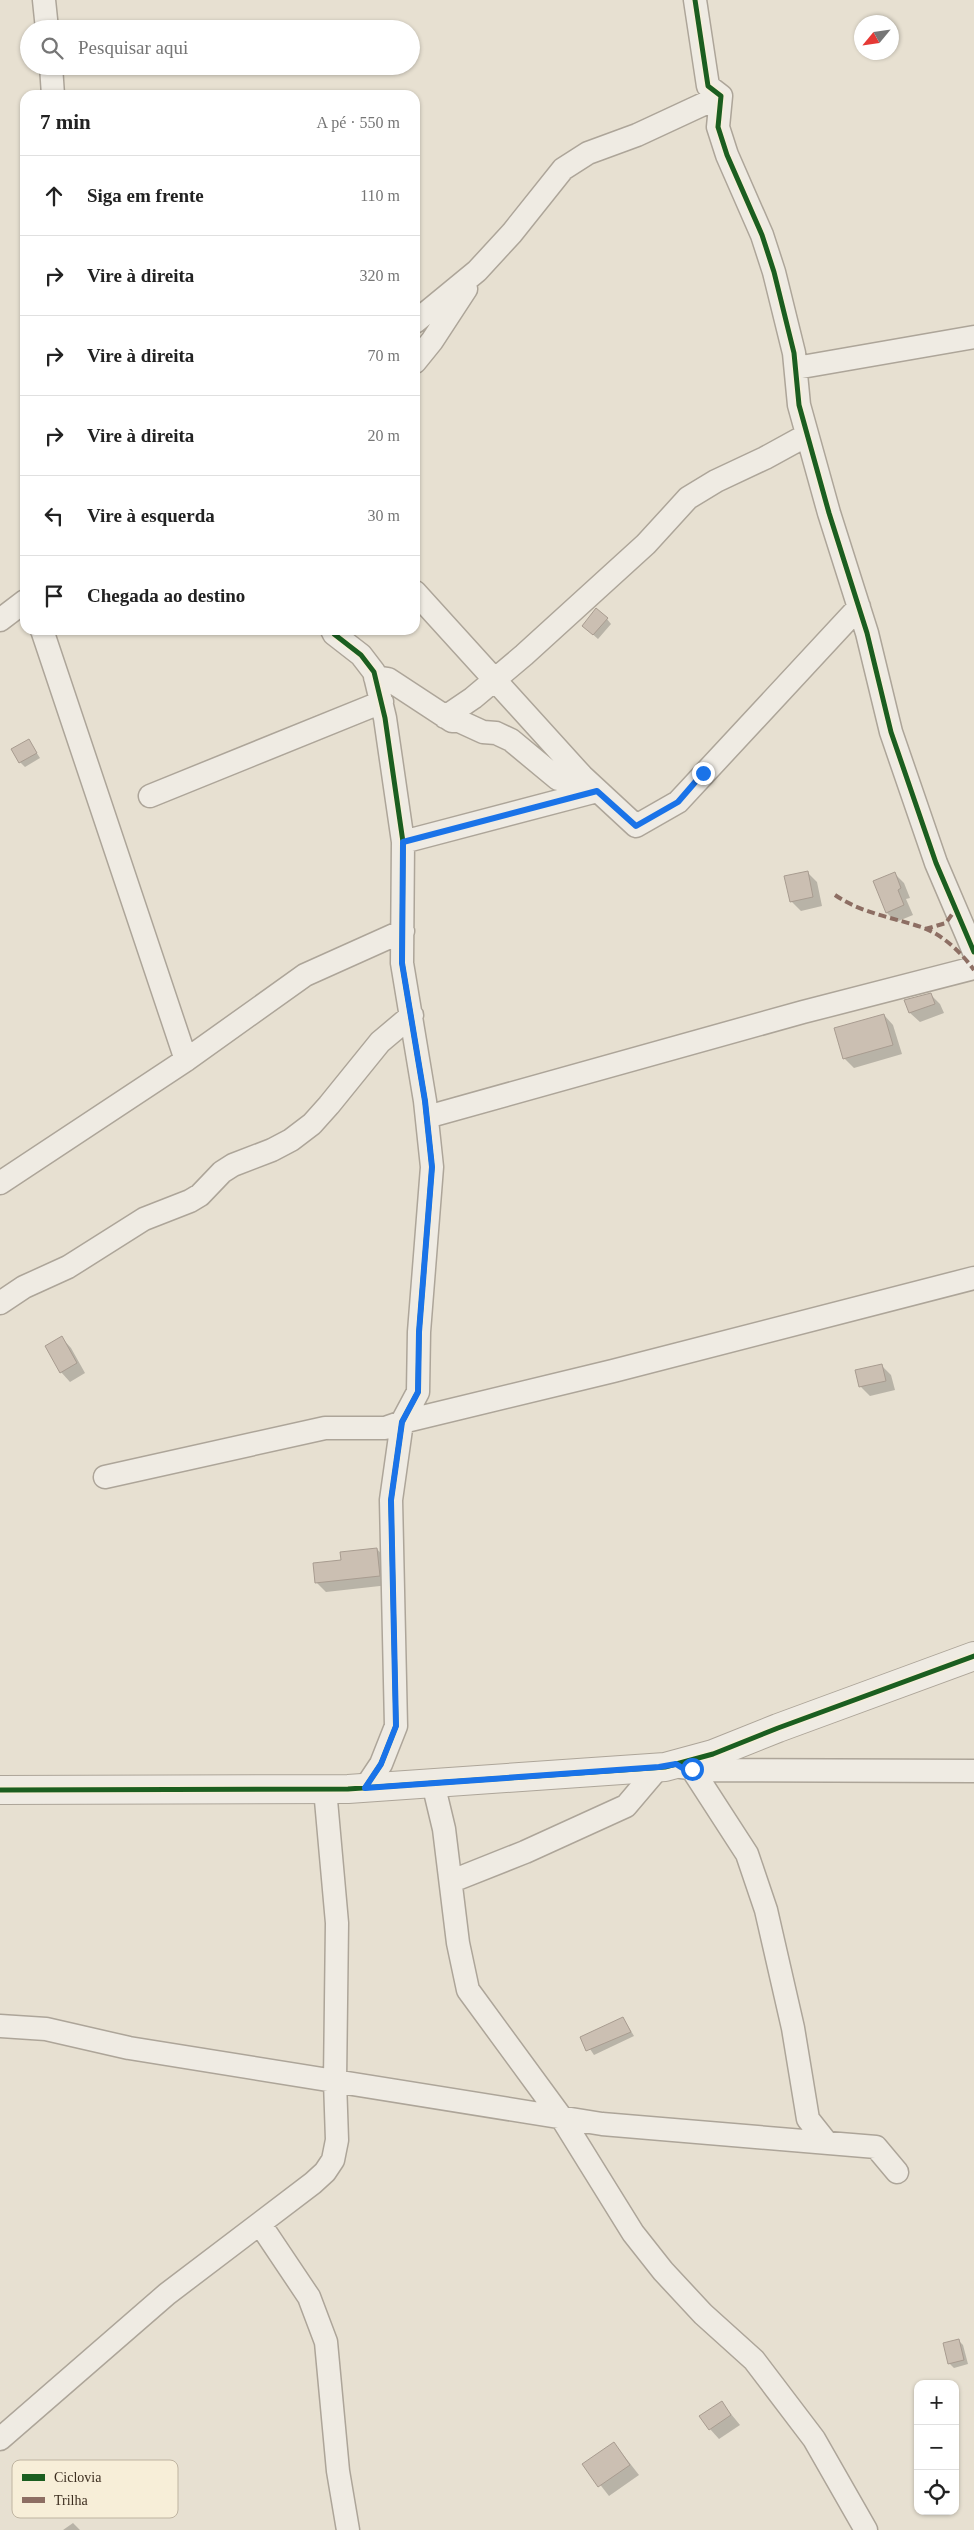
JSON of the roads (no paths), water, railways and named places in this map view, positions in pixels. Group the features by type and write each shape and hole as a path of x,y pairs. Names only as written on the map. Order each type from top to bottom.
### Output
{"street":[{"path":"44,0 46,20"},
{"path":"695,0 708,86 721,96"},
{"path":"52,75 53,90"},
{"path":"420,318 477,271 512,233 563,169 588,152 637,135 721,96"},
{"path":"721,96 718,127 727,155 762,235 787,317 796,368 799,405 829,513 859,607 898,754 953,906 974,952"},
{"path":"420,356 477,271"},
{"path":"796,368 974,337"},
{"path":"445,717 495,680 646,544 688,498 716,481 765,458 807,435"},
{"path":"420,598 589,783 636,826 678,802 859,607"},
{"path":"0,620 20,605"},
{"path":"44,635 186,1060"},
{"path":"335,635 361,655 375,677 382,702 395,776 403,842 401,901 403,931 402,963 412,1015 427,1117 432,1167 419,1332 418,1392 402,1422 391,1500 396,1726 381,1764 365,1788"},
{"path":"375,677 388,679 452,721 459,721 483,732 496,733 511,740 558,778 589,783"},
{"path":"150,796 382,702"},
{"path":"403,842 589,783"},
{"path":"0,1183 186,1060 305,975 403,931"},
{"path":"427,1117 803,1012 974,968"},
{"path":"0,1303 24,1287 68,1267 144,1219 190,1201 200,1195 222,1172 233,1165 272,1150 291,1140 312,1124 380,1042 412,1015"},
{"path":"105,1477 324,1428 385,1428 402,1422 613,1371 974,1278"},
{"path":"452,1881 524,1852 626,1806 676,1767 974,1656"},
{"path":"676,1767 747,1854 766,1910 793,2028 808,2119 827,2143"},
{"path":"0,1790 365,1788 676,1767 974,1771"},
{"path":"433,1783 444,1829 452,1881 458,1943 468,1990 562,2117 633,2233 703,2314 754,2360 814,2439 866,2530"},
{"path":"0,2439 167,2294 313,2183 325,2172 333,2160 337,2140 335,2081 337,1923 325,1789"},
{"path":"0,2026 46,2029 129,2048 602,2124 876,2148 897,2172"},
{"path":"260,2224 308,2297 326,2342 338,2471 348,2530"}]}
